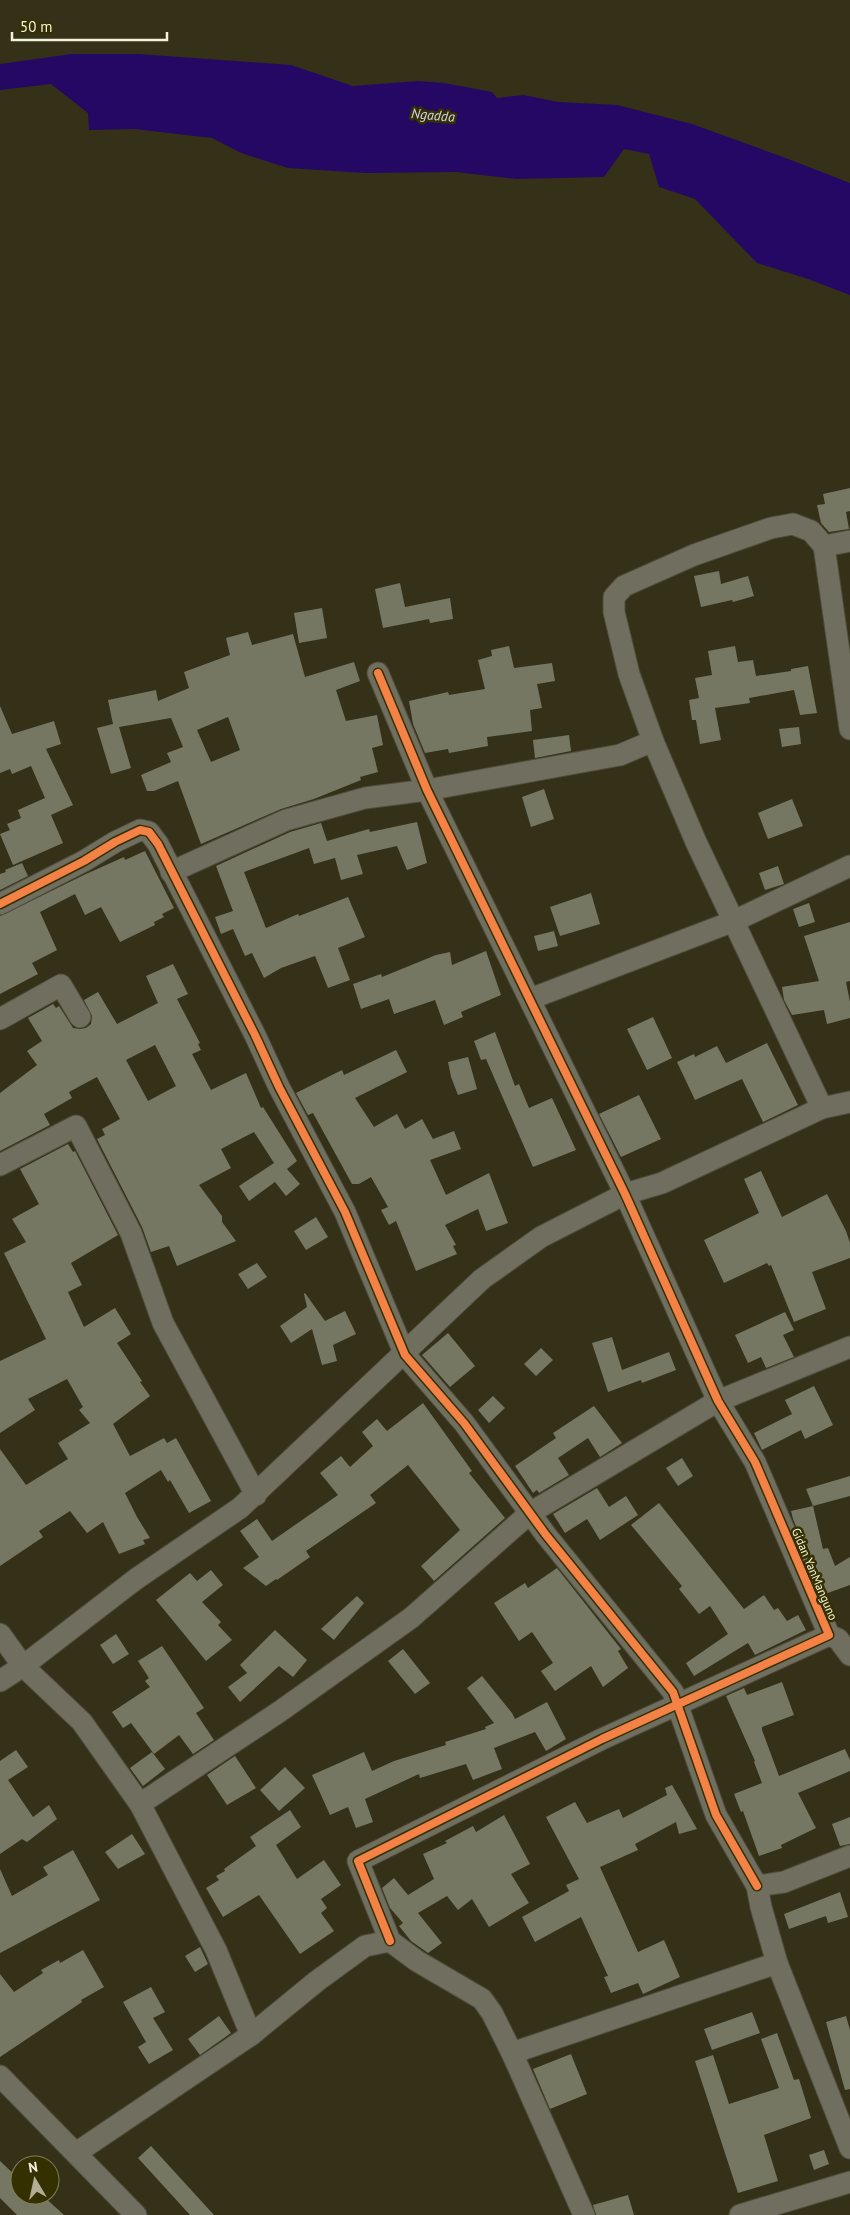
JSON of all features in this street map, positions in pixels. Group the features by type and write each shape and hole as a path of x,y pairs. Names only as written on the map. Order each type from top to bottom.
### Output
{"street":[{"path":"822,1108 696,842 653,741 629,674 614,612 614,597 624,586 694,555 771,528 792,524 811,531 824,546 849,723"},
{"path":"824,546 850,541"},
{"name":"Gidan YanManguno","path":"378,673 427,790 625,1194 718,1401 755,1462 829,1635 677,1703 358,1861 390,1941"},
{"path":"171,872 286,820 365,798 427,790 620,755 653,741"},
{"path":"0,904 84,862 115,842 140,830 149,832 158,844 255,1035 279,1087 345,1212 404,1355 464,1423 530,1513 673,1692 716,1814 757,1886 777,1963 850,2148"},
{"path":"530,999 734,921 850,866"},
{"path":"0,1019 61,984 80,1018"},
{"path":"0,1681 23,1666 136,1579 256,1495 482,1279 541,1237 625,1194 662,1183 822,1108 850,1102"},
{"path":"0,1165 76,1126 130,1233 163,1323 256,1495"},
{"path":"140,1804 280,1712 410,1618 530,1513 718,1401 850,1348"},
{"path":"0,1634 23,1666 82,1722 140,1804 216,1950 251,2035"},
{"path":"829,1635 838,1639 850,1655"},
{"path":"757,1886 784,1882 850,1856"},
{"path":"76,2153 251,2035 317,1981 365,1946 390,1941 417,1961 482,1999 492,2013 512,2053 584,2215"},
{"path":"512,2053 777,1963"},
{"path":"0,2076 136,2215"},
{"path":"740,2215 850,2182"}],"water":[{"name":"Ngadda","path":"72,54 138,54 291,65 353,86 418,81 444,83 492,92 497,98 524,95 558,102 617,105 692,124 850,183 850,295 757,263 695,199 659,187 649,154 624,149 604,177 517,179 456,172 365,173 288,168 241,153 212,138 134,129 89,130 88,113 51,84 0,90 0,64"}],"building":[{"path":"850,488 850,511 846,512 849,529 829,532 821,523 817,505 825,504 823,494"},
{"path":"719,571 721,584 748,576 754,596 733,602 732,600 701,607 694,576"},
{"path":"400,583 405,607 450,598 453,619 430,623 429,619 383,628 375,589"},
{"path":"322,608 327,638 299,643 294,613"},
{"path":"248,632 252,645 293,634 305,677 354,662 360,681 336,690 346,721 377,715 383,745 372,748 378,772 360,777 361,780 314,799 281,809 201,844 178,781 154,791 147,791 141,775 171,762 167,753 183,747 171,718 119,727 131,768 111,774 97,728 113,724 108,700 156,690 158,701 189,688 184,672 230,655 226,638","holes":["228,717 240,750 211,762 197,730"]},
{"path":"509,646 514,668 552,663 555,681 537,684 542,708 530,710 532,731 487,737 488,746 449,753 448,749 425,753 413,724 409,701 448,692 449,695 485,689 478,660 492,656 491,650"},
{"path":"735,646 738,662 753,660 756,676 791,671 791,669 808,666 817,713 800,715 794,690 749,698 750,703 715,708 721,740 700,744 696,720 692,720 689,700 699,698 695,678 712,675 708,651"},
{"path":"0,706 12,734 54,721 61,744 46,749 73,805 51,815 63,843 13,865 0,834 10,830 7,824 21,818 18,810 45,798 31,766 12,774 10,769 0,773"},
{"path":"799,727 801,744 782,747 779,729"},
{"path":"569,735 571,751 535,758 533,740"},
{"path":"544,789 554,819 531,827 522,797"},
{"path":"792,799 803,826 768,839 758,813"},
{"path":"417,822 427,863 407,870 397,846 357,855 363,874 341,880 335,858 314,864 309,848 244,872 266,928 298,914 299,916 348,897 365,937 338,948 350,980 328,988 315,956 281,968 264,978 252,953 245,956 233,929 221,934 215,917 233,911 216,866 290,832 321,823 327,841 369,829 370,832"},
{"path":"145,851 174,908 162,914 164,917 154,922 155,925 120,942 101,907 85,915 75,894 40,912 57,950 32,963 38,974 0,994 0,916 86,874 124,857 125,860"},
{"path":"22,863 28,876 0,890 0,874"},
{"path":"778,866 784,884 765,890 759,873"},
{"path":"591,893 600,924 560,936 550,907"},
{"path":"809,903 815,922 799,927 793,909"},
{"path":"850,922 850,981 846,982 850,1002 850,1018 827,1024 824,1010 792,1015 784,1000 782,987 819,981 804,936"},
{"path":"554,931 558,946 538,951 534,936"},
{"path":"486,951 501,995 461,1012 463,1017 444,1025 435,1000 394,1014 389,999 361,1009 353,984 381,974 382,977 436,955 450,952 452,965"},
{"path":"173,964 188,994 177,999 200,1043 198,1044 201,1050 192,1054 211,1090 246,1073 261,1108 263,1107 297,1161 287,1169 300,1184 286,1196 275,1182 249,1201 239,1186 274,1163 254,1132 221,1149 231,1168 199,1185 222,1216 222,1222 236,1241 177,1266 169,1246 151,1252 142,1227 97,1139 105,1135 102,1129 120,1119 97,1077 69,1092 72,1098 44,1114 50,1125 0,1151 0,1093 37,1065 27,1051 42,1041 28,1018 53,1004 56,1008 59,1006 73,1028 86,1028 91,1024 92,1016 84,1000 98,992 117,1024 158,1003 146,976","holes":["155,1045 176,1086 148,1101 126,1060"]},
{"path":"653,1017 672,1058 647,1070 627,1029"},
{"path":"495,1032 515,1086 519,1084 529,1108 552,1098 576,1150 533,1167 486,1059 481,1060 474,1041"},
{"path":"767,1043 798,1105 763,1122 742,1079 695,1100 677,1062 694,1054 695,1057 717,1046 726,1063"},
{"path":"396,1050 407,1072 355,1098 374,1127 397,1114 405,1129 422,1119 433,1139 454,1131 461,1149 430,1160 446,1195 489,1173 508,1223 486,1231 478,1209 445,1225 456,1245 453,1246 457,1254 416,1271 396,1221 389,1225 381,1210 388,1207 371,1177 359,1184 352,1184 313,1113 308,1115 296,1093 342,1070 344,1075"},
{"path":"468,1057 477,1089 458,1095 448,1062"},
{"path":"639,1095 661,1139 621,1157 599,1114"},
{"path":"68,1144 73,1152 75,1151 118,1235 71,1263 82,1285 68,1292 84,1327 115,1308 131,1334 117,1343 150,1396 113,1424 130,1456 164,1438 167,1443 176,1438 211,1501 189,1513 170,1480 168,1482 161,1470 125,1493 150,1538 143,1540 145,1544 119,1554 103,1522 87,1533 70,1511 39,1531 43,1537 0,1566 0,1449 26,1485 68,1459 58,1443 90,1423 79,1410 83,1407 67,1379 28,1399 35,1410 0,1433 0,1361 46,1339 4,1253 26,1242 12,1219 39,1204 20,1169"},
{"path":"761,1171 782,1217 827,1194 850,1243 850,1258 812,1272 826,1309 794,1322 771,1265 769,1266 767,1263 724,1283 704,1240 759,1213 744,1179"},
{"path":"316,1217 328,1237 306,1250 294,1231"},
{"path":"257,1263 267,1277 248,1289 238,1274"},
{"path":"305,1293 325,1321 345,1311 356,1334 333,1345 337,1361 322,1365 312,1329 291,1343 280,1326 307,1307"},
{"path":"785,1312 794,1330 783,1335 794,1357 766,1368 761,1357 748,1363 735,1335"},
{"path":"448,1333 475,1366 450,1387 422,1355"},
{"path":"612,1337 622,1370 669,1352 676,1370 642,1383 641,1380 608,1392 592,1343"},
{"path":"541,1348 553,1360 536,1376 524,1364"},
{"path":"814,1386 833,1425 805,1439 801,1430 762,1450 754,1433 792,1414 785,1400"},
{"path":"493,1396 505,1408 489,1423 478,1410"},
{"path":"423,1403 472,1471 469,1473 505,1518 434,1581 421,1566 460,1530 408,1465 370,1495 376,1503 306,1551 310,1557 277,1580 266,1586 243,1568 259,1557 240,1531 257,1519 272,1541 338,1495 320,1473 341,1456 350,1467 373,1446 362,1432 377,1419 387,1431"},
{"path":"594,1406 622,1443 600,1457 588,1438 558,1458 569,1475 539,1493 537,1490 533,1493 515,1466 556,1438 553,1433"},
{"path":"682,1458 693,1476 678,1486 666,1468"},
{"path":"850,1476 850,1496 813,1506 806,1489"},
{"path":"597,1488 609,1507 626,1496 638,1515 600,1540 587,1519 565,1533 553,1514"},
{"path":"659,1503 744,1609 764,1595 774,1610 778,1608 787,1621 798,1615 806,1630 755,1655 748,1643 694,1676 686,1663 728,1634 710,1606 699,1614 679,1589 682,1586 631,1525"},
{"path":"813,1506 823,1549 828,1548 835,1566 850,1557 850,1585 825,1594 803,1536 800,1536 791,1511"},
{"path":"557,1568 621,1649 618,1651 628,1668 603,1687 591,1666 555,1691 541,1671 553,1663 532,1632 519,1641 494,1603 525,1583 528,1588"},
{"path":"211,1570 223,1585 202,1602 221,1622 218,1625 232,1640 206,1661 156,1600 190,1573 197,1581"},
{"path":"357,1596 364,1603 334,1640 321,1629"},
{"path":"275,1630 307,1660 293,1677 279,1666 240,1702 228,1687 247,1673 240,1665"},
{"path":"116,1634 129,1654 113,1664 100,1645"},
{"path":"162,1646 204,1708 196,1713 214,1740 193,1754 179,1735 154,1754 131,1723 123,1728 112,1712 150,1687 145,1681 149,1678 138,1661"},
{"path":"403,1649 430,1683 415,1694 388,1661"},
{"path":"482,1676 515,1719 547,1702 566,1739 546,1751 535,1732 494,1748 502,1769 473,1780 466,1764 420,1778 419,1774 365,1799 373,1822 356,1828 348,1807 330,1815 312,1775 364,1752 372,1771 394,1761 446,1745 445,1742 486,1729 485,1727 494,1723 467,1688"},
{"path":"782,1682 794,1715 762,1727 779,1776 845,1749 850,1760 850,1771 798,1793 816,1828 781,1845 782,1848 759,1856 743,1811 741,1812 734,1794 762,1783 755,1761 726,1696 744,1688 747,1695"},
{"path":"16,1750 28,1767 8,1780 33,1817 49,1805 57,1819 27,1842 22,1839 0,1854 0,1761"},
{"path":"152,1752 165,1769 143,1786 130,1768"},
{"path":"235,1756 256,1788 227,1805 207,1775"},
{"path":"285,1767 305,1788 279,1811 260,1790"},
{"path":"672,1785 697,1829 679,1834 676,1822 635,1844 638,1850 600,1867 638,1952 664,1940 680,1977 643,1994 638,1983 611,1993 604,1977 608,1976 581,1917 535,1942 522,1917 569,1891 566,1885 579,1879 546,1817 575,1802 587,1823 619,1809 623,1818 667,1795 665,1788"},
{"path":"290,1810 301,1827 276,1845 297,1879 324,1860 341,1885 321,1899 327,1908 321,1913 334,1931 300,1954 259,1895 223,1917 206,1888 219,1880 216,1876 225,1871 224,1869 256,1846 250,1837"},
{"path":"504,1815 530,1864 511,1874 529,1903 489,1927 472,1899 458,1910 447,1896 418,1913 442,1943 428,1953 411,1941 399,1926 403,1923 390,1908 382,1888 394,1878 408,1895 434,1879 423,1854 447,1843 445,1841 473,1826 476,1832"},
{"path":"850,1817 850,1844 840,1846 832,1824"},
{"path":"132,1834 145,1854 118,1869 105,1852"},
{"path":"73,1850 100,1900 0,1953 0,1869 12,1896 48,1875 43,1867"},
{"path":"840,1892 848,1917 828,1923 826,1916 789,1929 784,1914"},
{"path":"200,1947 208,1964 195,1972 185,1956"},
{"path":"83,1950 104,1987 81,2000 82,2002 0,2057 0,1974 14,1992 43,1973 41,1970 59,1960 60,1963"},
{"path":"151,1987 165,2012 153,2018 173,2050 149,2064 138,2047 146,2042 123,2002"},
{"path":"752,2012 760,2033 712,2050 704,2029"},
{"path":"219,2016 231,2033 200,2055 188,2039"},
{"path":"846,2016 850,2030 850,2089 845,2090 826,2022"},
{"path":"777,2033 794,2080 799,2079 811,2118 764,2135 778,2181 738,2193 695,2061 713,2055 729,2104 779,2088 761,2039"},
{"path":"571,2054 587,2094 550,2109 533,2069"},
{"path":"151,2146 214,2215 190,2215 138,2158"},
{"path":"824,2150 829,2164 814,2170 809,2155"},
{"path":"0,2161 10,2170 10,2205 53,2205 64,2215 17,2215 0,2198"},
{"path":"628,2195 634,2215 596,2215 593,2205"}],"cycle path":[{"path":"378,673 427,790 625,1194 718,1401 755,1462 829,1635 602,1739 358,1861 390,1941"},
{"path":"0,904 84,861 115,842 140,830 149,832 158,844 255,1035 279,1087 345,1212 405,1355 464,1423 546,1535 673,1692 716,1815 757,1886"}]}
